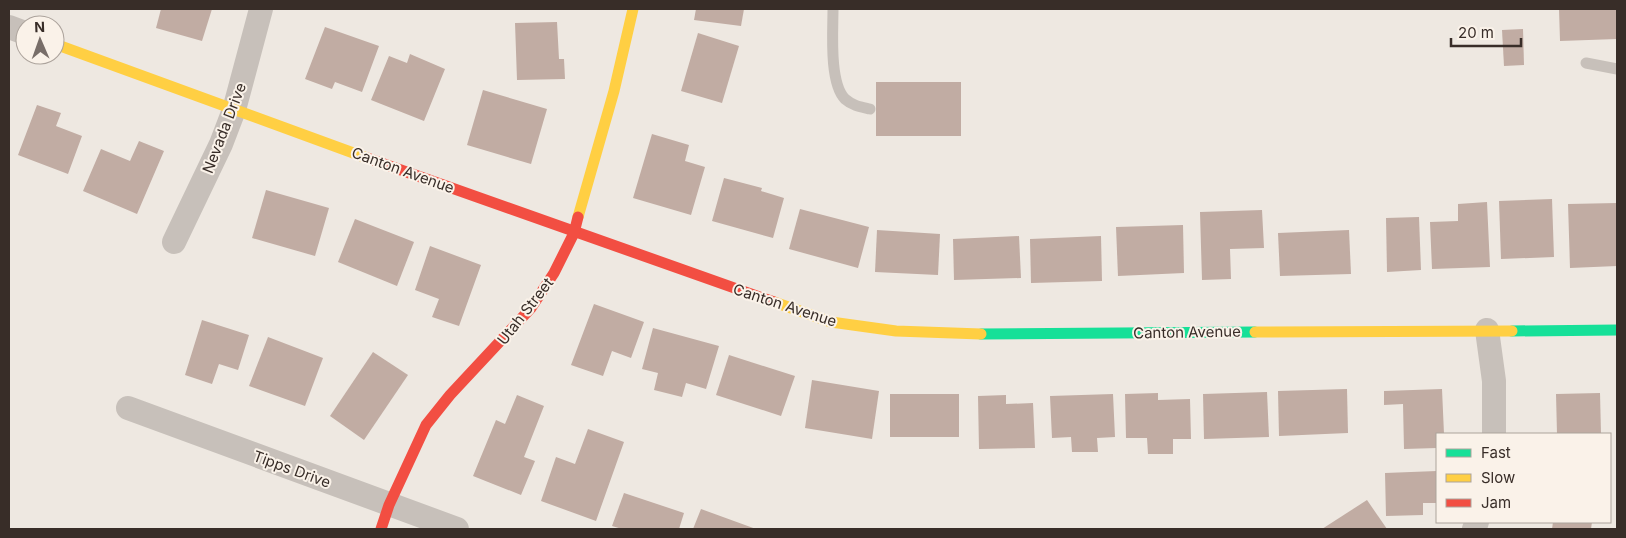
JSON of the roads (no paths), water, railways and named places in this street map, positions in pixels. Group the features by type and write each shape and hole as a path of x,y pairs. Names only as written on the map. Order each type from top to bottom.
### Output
{"street":[{"name":"Nevada Drive","path":"174,242 221,144 234,110 261,9"},
{"name":"Utah Street","path":"381,529 389,505 426,425 450,395 498,346 531,308 554,273 574,233 614,91 633,9"},
{"name":"Canton Avenue","path":"65,48 574,233 831,322 896,331 993,334 1617,330"},
{"path":"1487,330 1494,381 1494,433"},
{"name":"Tipps Drive","path":"128,408 457,529"}],"lane":[{"path":"833,9 835,79 844,98 854,106 870,109"},
{"path":"1586,63 1617,69"}]}
